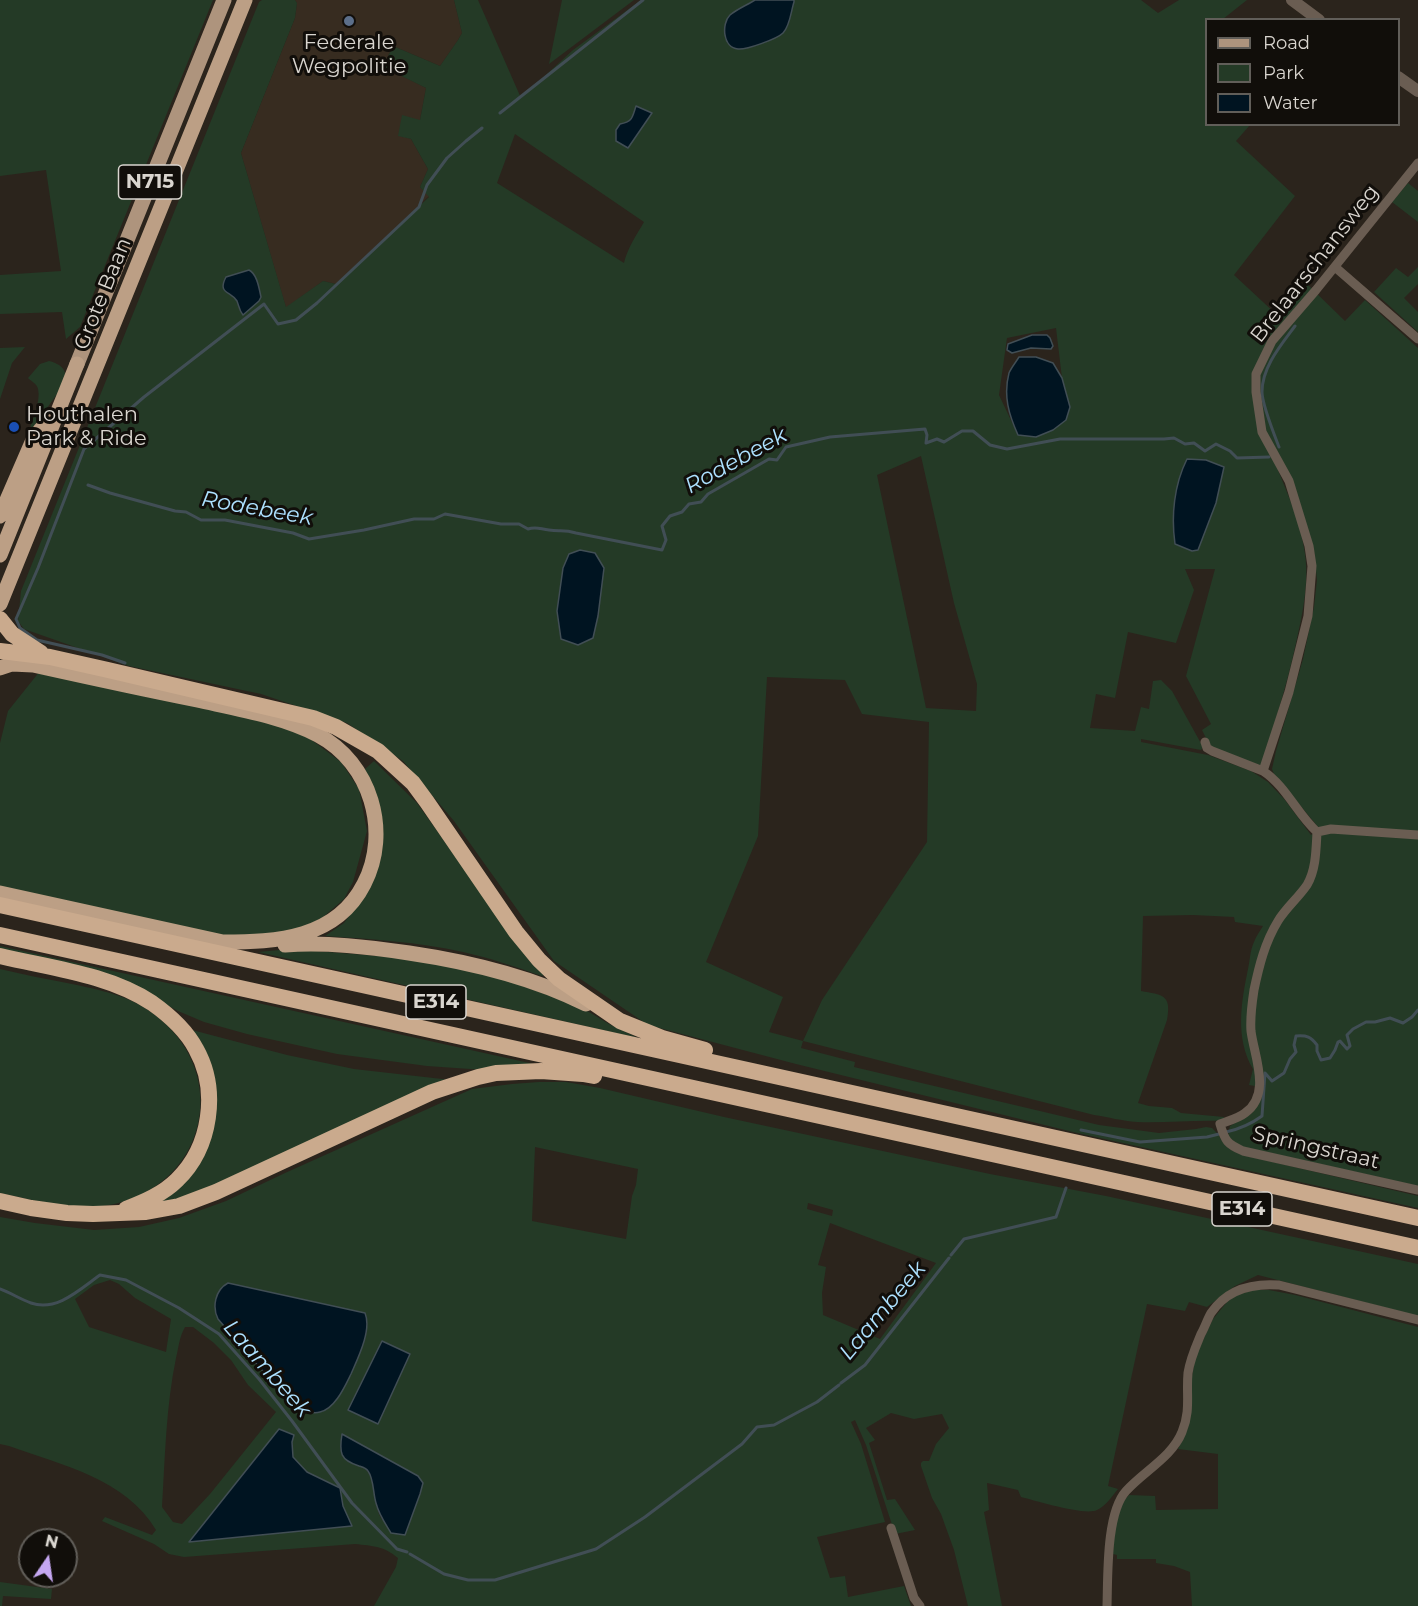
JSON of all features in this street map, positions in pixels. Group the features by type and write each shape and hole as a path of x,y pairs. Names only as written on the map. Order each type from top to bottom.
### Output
{"highway":[{"name":"Grote Baan","path":"0,604 245,0"},
{"name":"Grote Baan","path":"0,555 77,364"},
{"path":"0,516 33,440 58,413"},
{"name":"E314","path":"0,619 17,638 50,657"},
{"name":"E314","path":"0,651 50,657 293,713 313,718 358,738 378,752 413,783 516,932 539,960 572,989 620,1021"},
{"name":"E314","path":"0,668 19,664 33,665 272,717 319,735 343,752 354,765 372,801 376,829 370,871 356,898 334,920 300,935 276,940 222,942"},
{"name":"E314","path":"0,893 222,942 247,946 349,945 432,956 518,976 561,992 649,1034 692,1047 836,1082 873,1098"},
{"name":"E314","path":"0,905 1418,1218"},
{"name":"E314","path":"0,935 1418,1248"},
{"name":"E314","path":"0,956 88,976 123,988 151,1002 173,1020 187,1034 197,1050 208,1082 210,1104 207,1125 194,1158 177,1180 159,1194 117,1213"},
{"name":"E314","path":"0,1201 31,1208 93,1215 146,1212 179,1206 216,1192 432,1092 478,1077 496,1073 541,1071 600,1077 627,1073"}],"main road":[{"name":"Grote Baan","path":"77,364 224,0"}],"street":[{"path":"1296,1 1317,18"},
{"path":"1400,78 1418,91"},
{"name":"Brelaarschansweg","path":"1263,771 1289,692 1308,616 1312,566 1309,546 1289,481 1262,432 1256,392 1256,374 1272,341 1418,163"},
{"path":"1335,267 1418,339"},
{"path":"1205,742 1208,748 1217,754 1263,771 1270,776 1288,795 1307,823 1317,832 1331,830 1418,834"},
{"name":"Springstraat","path":"1317,832 1316,857 1312,874 1306,886 1282,913 1261,960 1254,991 1251,1027 1260,1071 1258,1093 1251,1108 1244,1114 1220,1124 1223,1136 1228,1144 1243,1151 1418,1190"},
{"path":"1107,1606 1110,1548 1113,1522 1119,1500 1126,1490 1178,1442 1187,1418 1188,1374 1196,1346 1211,1314 1226,1297 1247,1286 1279,1285 1418,1320"},
{"path":"891,1528 914,1598 920,1606"}],"shaded area":[{"path":"295,0 454,0 462,33 440,66 393,46 383,66 426,88 420,120 399,135 411,139 428,169 420,187 429,196 336,284 323,281 286,308 241,153 295,18 297,3"}],"green space":[{"path":"0,0 213,0 80,327 66,339 62,312 0,314 0,275 61,271 46,170 0,176"},
{"path":"262,0 295,0 297,3 295,18 241,153 286,307 323,281 336,284 429,197 420,187 428,169 411,139 398,136 402,115 420,120 426,88 383,67 393,46 440,66 462,33 454,0 478,0 521,98 573,50 641,0 755,0 731,14 744,49 779,35 788,22 794,0 1141,0 1158,13 1179,0 1247,0 1224,18 1205,18 1205,126 1249,126 1236,141 1295,196 1234,275 1277,315 1306,283 1345,321 1365,300 1418,348 1418,1186 1239,1146 1228,1136 1230,1126 1252,1113 1261,1087 1249,1085 1253,1069 1244,1045 1241,1020 1252,948 1263,926 1235,922 1234,917 1143,916 1141,991 1164,997 1167,1000 1168,1011 1167,1020 1138,1103 1172,1108 1181,1113 1224,1117 1223,1121 1137,1122 1120,1120 803,1041 801,1048 855,1062 854,1067 1099,1125 1159,1133 1212,1128 1225,1145 1243,1155 1418,1196 1418,1208 1073,1132 648,1025 554,961 454,821 403,761 347,723 261,694 129,666 24,629 18,621 21,591 259,2","holes":["515,134 644,222 624,263 497,183","252,271 261,296 255,304 240,311 236,299","1056,328 1062,378 1070,406 1018,435 999,395 1007,338","921,456 954,603 977,684 976,711 926,708 877,475","1278,470 1292,480 1314,552 1317,580 1303,659 1272,769 1319,828 1311,835 1285,800 1268,782 1251,771 1208,755 1141,742 1141,739 1201,750 1203,747 1172,691 1161,680 1153,681 1149,709 1141,707 1135,731 1090,728 1096,694 1115,698 1128,632 1176,643 1194,590 1185,569 1215,569 1186,676 1211,724 1202,730 1211,748 1262,766 1292,659 1306,584 1306,560 1302,538 1297,518","767,677 845,680 862,714 929,722 927,842 822,1000 803,1041 769,1032 783,997 706,962 758,836"]},
{"path":"562,0 634,0 549,64"},
{"path":"1408,183 1418,191 1418,222 1392,202"},
{"path":"1418,267 1418,284 1404,298 1418,312 1418,332 1374,292 1396,268 1408,277"},
{"path":"25,347 12,363 0,399 0,348"},
{"path":"49,361 63,368 65,383 32,429 30,428 39,393 28,378 40,364"},
{"path":"40,671 269,721 309,738 341,762 359,789 367,831 353,882 344,899 322,918 291,934 228,937 0,887 0,743 8,711"},
{"path":"374,761 417,803 518,944 545,974 542,976 483,957 429,946 325,936 344,923 357,905 379,808 365,769"},
{"path":"0,946 543,1066 485,1070 427,1066 337,1054 204,1022 147,994 0,952"},
{"path":"290,949 404,958 491,975 579,1006 638,1038 258,952"},
{"path":"0,969 92,988 128,999 160,1019 181,1042 195,1068 200,1095 198,1122 189,1148 173,1171 151,1189 122,1202 92,1207 45,1203 0,1193"},
{"path":"192,1030 287,1055 354,1069 451,1080 213,1188 146,1208 173,1192 213,1119"},
{"path":"566,1082 600,1088 724,1117 990,1174 1106,1196 1418,1264 1418,1316 1258,1275 1235,1286 1207,1307 1189,1302 1185,1311 1147,1304 1108,1486 1118,1489 1109,1501 1097,1510 1072,1510 1021,1497 1018,1490 987,1483 989,1510 984,1512 1002,1606 968,1606 954,1550 921,1466 923,1461 929,1461 936,1444 949,1428 942,1414 914,1419 891,1413 866,1428 875,1440 869,1443 887,1500 895,1499 915,1530 895,1534 866,1445 855,1420 851,1422 861,1444 885,1522 817,1537 830,1578 845,1576 848,1597 904,1586 911,1606 374,1606 396,1567 398,1558 383,1549 355,1544 184,1557 169,1554 154,1544 102,1521 105,1517 152,1535 156,1530 128,1498 110,1486 71,1467 0,1444 0,1217 94,1230 139,1227 179,1218 226,1201 472,1089 512,1084","holes":["535,1147 638,1169 626,1239 532,1221","808,1203 833,1210 832,1216 807,1209","830,1223 936,1263 880,1339 823,1315 822,1293 826,1267 818,1265","110,1280 119,1284 135,1298 171,1319 166,1352 89,1327 75,1299 94,1285","231,1284 365,1313 367,1327 361,1349 343,1388 330,1406 317,1413 303,1410 268,1377 216,1314 216,1301","185,1327 193,1327 214,1343 231,1360 248,1385 276,1412 210,1494 182,1524 173,1522 162,1507 170,1395 181,1335","292,1442 293,1457 307,1472 340,1488 343,1506 351,1526 190,1541","364,1468 423,1482 405,1535 381,1518 371,1478"]},
{"path":"1254,1290 1269,1290 1295,1295 1418,1327 1418,1606 1192,1606 1190,1572 1156,1563 1156,1559 1117,1559 1117,1555 1113,1554 1117,1515 1129,1495 1155,1496 1156,1510 1218,1509 1218,1454 1178,1449 1187,1430 1191,1381 1196,1355 1213,1319 1236,1295"},
{"path":"0,1582 18,1584 18,1588 52,1589 51,1599 3,1596 2,1606 0,1606"}],"water":[{"path":"755,0 794,0 787,26 783,33 768,41 742,49 733,48 729,45 725,35 727,19"},
{"path":"636,106 652,113 628,148 616,141 616,130 620,124 631,118"},
{"path":"249,270 256,278 261,297 243,315 237,301 223,287 226,277"},
{"path":"1032,335 1047,335 1053,346 1051,349 1031,348 1012,353 1007,350 1008,344"},
{"path":"1019,357 1036,357 1053,363 1062,378 1070,407 1066,420 1053,430 1036,437 1018,435 1008,405 1007,381"},
{"path":"1187,459 1206,460 1224,467 1216,503 1198,550 1192,551 1175,544 1174,533 1176,490"},
{"path":"580,550 595,553 604,568 593,638 578,645 561,639 557,611 563,568 569,554"},
{"path":"228,1283 365,1313 367,1327 360,1352 343,1391 335,1402 320,1412 305,1411 295,1405 263,1371 216,1314 216,1299 220,1290"},
{"path":"382,1341 410,1354 378,1424 348,1410"},
{"path":"279,1429 294,1435 293,1457 307,1472 340,1488 343,1506 352,1526 189,1542"},
{"path":"342,1434 418,1476 423,1483 405,1535 391,1533 384,1522 377,1507 368,1471 348,1461 342,1455"}],"waterway":[{"path":"500,113 643,0"},
{"path":"125,663 102,655 37,640 20,628 16,619 84,449 144,397 264,304 278,324 296,320 419,207 427,185 447,158 482,128"},
{"path":"1279,447 1264,404 1263,383 1273,357 1295,326"},
{"name":"Rodebeek","path":"88,485 175,511 186,512 201,520 225,520 293,533 309,539 414,519 434,519 445,514 501,524 519,524 528,529 568,531 662,550 666,540 662,526 670,516 682,512 689,504 701,502 708,494 769,459 777,460 786,447 830,437 925,429 926,443 937,439 944,442 962,431 973,431 990,445 1007,449 1060,439 1174,438 1185,444 1194,443 1205,451 1216,444 1230,451 1237,458 1269,457"},
{"name":"Laambeek","path":"1226,1132 1245,1126 1262,1116 1265,1073 1272,1081 1284,1073 1296,1052 1294,1045 1296,1036 1306,1036 1313,1040 1317,1045 1321,1060 1330,1058 1340,1041 1347,1049 1350,1046 1347,1035 1366,1022 1390,1018 1403,1023 1418,1010"},
{"name":"Laambeek","path":"1081,1130 1140,1142 1219,1134"},
{"name":"Laambeek","path":"951,1255 964,1239 1056,1217 1066,1188"},
{"name":"Laambeek","path":"841,1383 865,1365 949,1258"},
{"name":"Laambeek","path":"0,1289 31,1303 50,1304 68,1298 100,1275 126,1280 179,1308 219,1334 259,1379 352,1503 397,1549 407,1552"},
{"name":"Laambeek","path":"410,1554 444,1574 468,1580 495,1580 596,1549 645,1517 742,1444 757,1427 774,1425 817,1402 839,1385"}],"place":[{"name":"Federale Wegpolitie","path":"349,21"},
{"name":"Houthalen Park & Ride","path":"14,427"}]}
